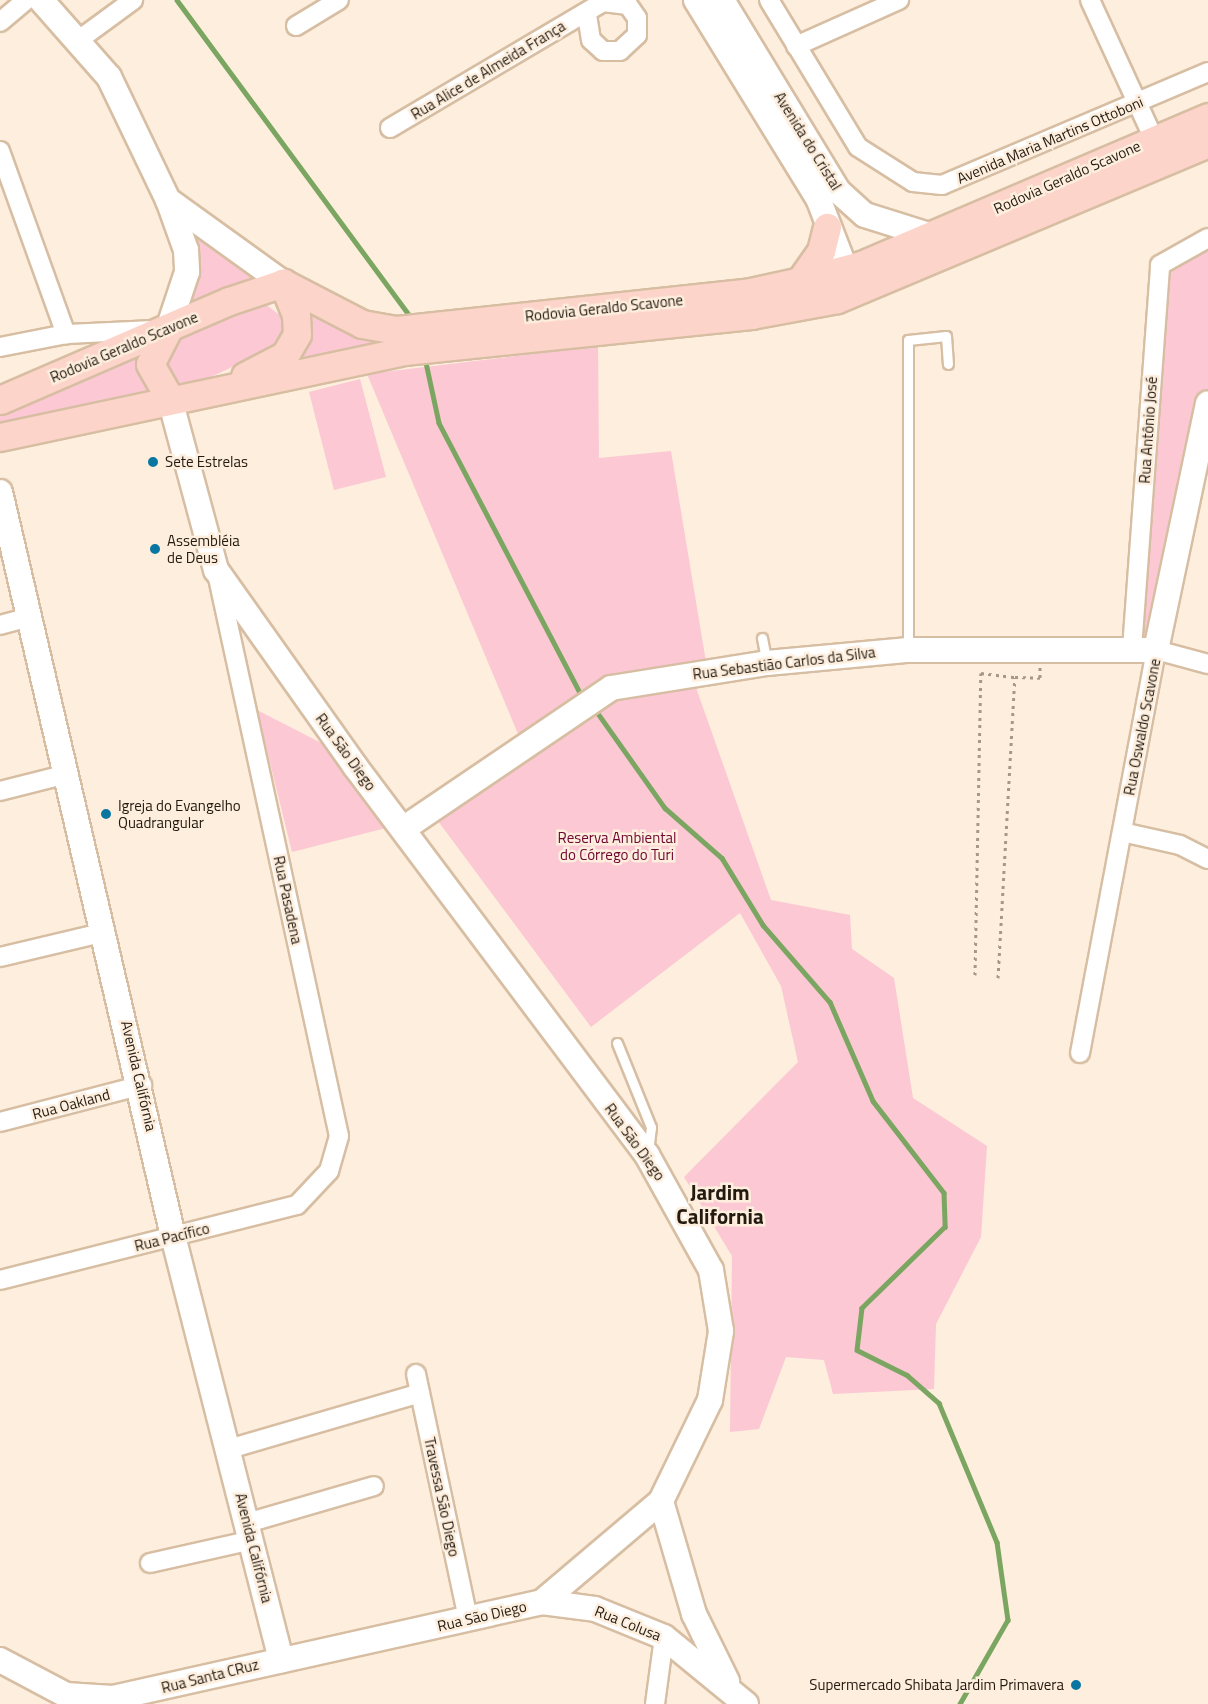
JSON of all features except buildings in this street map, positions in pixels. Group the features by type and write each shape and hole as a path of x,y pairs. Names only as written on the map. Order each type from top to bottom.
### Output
{"main road":[{"path":"41,0 80,39 126,104 168,200 186,250 187,272 168,329 150,364 170,399"},
{"name":"Avenida do Cristal","path":"696,0 818,198 827,227 849,280"},
{"name":"Avenida do Cristal","path":"722,0 838,191 865,215 932,236"},
{"name":"Rodovia Geraldo Scavone","path":"0,400 283,283 362,324 397,330 746,293 800,281 849,280 932,236 1208,117"},
{"name":"Rodovia Geraldo Scavone","path":"0,437 404,351 751,315 1208,143"},
{"path":"168,200 283,283 297,334 285,355 200,395"},
{"path":"800,281 821,251 827,227"},
{"name":"Rua Pasadena","path":"170,399 216,570"},
{"name":"Rua Oswaldo Scavone","path":"1156,650 1208,402"},
{"name":"Avenida Califórnia","path":"0,492 142,1085 173,1236 281,1660"},
{"name":"Rua São Diego","path":"216,570 403,829 647,1155 711,1270 721,1331 710,1400 661,1501 592,1564 542,1602 281,1660"},
{"name":"Rua Sebastião Carlos da Silva","path":"403,829 603,690 767,663 908,650 1040,646 1156,650"},
{"name":"Rua Colusa","path":"661,1501 694,1614 739,1697"},
{"path":"592,1564 589,1584 595,1609"},
{"name":"Rua Colusa","path":"542,1602 595,1609 664,1637 739,1697"},
{"path":"664,1637 678,1632 694,1614"},
{"path":"0,1660 66,1695 140,1699"},
{"name":"Rua Santa CRuz","path":"140,1699 281,1660"}],"street":[{"path":"0,22 26,0"},
{"path":"80,39 133,0"},
{"path":"296,26 339,0"},
{"name":"Avenida Maria Martins Ottoboni","path":"769,0 858,147 889,170 913,182 942,185 1138,104 1208,72"},
{"path":"796,46 899,0"},
{"path":"1090,0 1154,139"},
{"path":"603,1 620,2 637,18 637,35 627,48 611,52 596,46 587,33 587,14 603,1"},
{"name":"Rua Alice de Almeida França","path":"390,128 587,14"},
{"path":"0,151 66,334"},
{"name":"Rua Antônio José","path":"1132,649 1160,265 1208,238"},
{"path":"0,347 66,334 168,329"},
{"name":"Rua Pasadena","path":"216,570 339,1136 329,1171"},
{"path":"0,625 29,617"},
{"path":"229,628 241,620 252,621"},
{"name":"Rua Sebastião Carlos da Silva","path":"1156,650 1208,664"},
{"name":"Rua Oswaldo Scavone","path":"1080,1053 1156,650"},
{"path":"0,791 67,774"},
{"path":"1122,832 1180,845 1208,859"},
{"path":"0,957 105,932"},
{"name":"Rua Oakland","path":"0,1122 142,1085"},
{"name":"Rua Pacífico","path":"0,1280 297,1206 329,1171"},
{"name":"Travessa São Diego","path":"416,1374 468,1619"},
{"path":"229,1449 420,1393"},
{"path":"150,1563 250,1532 374,1486"},
{"path":"655,1704 664,1637"}],"lane":[{"path":"908,650 908,340 945,336 948,364"},
{"path":"762,638 767,663"},
{"path":"616,1043 651,1127 647,1155"}],"path":[{"path":"975,975 981,673 1040,678 1040,646"},
{"path":"998,978 1015,677"}],"green space":[{"path":"189,232 206,234 266,282 185,303"},
{"path":"1208,238 1208,403 1156,650 1132,649 1160,265"},
{"path":"264,303 282,317 282,344 187,388 173,384 159,362 165,343"},
{"path":"306,307 402,338 290,365"},
{"path":"144,343 142,375 148,394 0,426 0,410"},
{"name":"Reserva Ambiental do Córrego do Turi","path":"598,346 599,458 671,451 706,662 694,682 771,900 850,915 852,949 894,978 913,1098 987,1146 981,1237 936,1324 934,1389 833,1394 824,1360 786,1357 759,1429 730,1432 732,1256 684,1177 798,1062 781,986 740,913 591,1027 435,817 526,753 367,374"},
{"path":"360,379 386,477 334,490 309,392"},
{"path":"257,710 333,749 386,828 292,852"}],"waterway":[{"path":"177,0 412,319"},
{"path":"425,358 439,423 579,691"},
{"path":"597,712 665,808 722,858 763,925 830,1002 873,1101 944,1193 945,1227 862,1308 857,1350 907,1375 939,1403 997,1542 1008,1620 960,1704"}],"place":[{"name":"Sete Estrelas","path":"153,462"},
{"name":"Assembléia de Deus","path":"155,549"},
{"name":"Igreja do Evangelho Quadrangular","path":"106,814"},
{"name":"Supermercado Shibata Jardim Primavera","path":"1076,1685"}],"district":[{"name":"Jardim California","path":"720,1204"}]}
